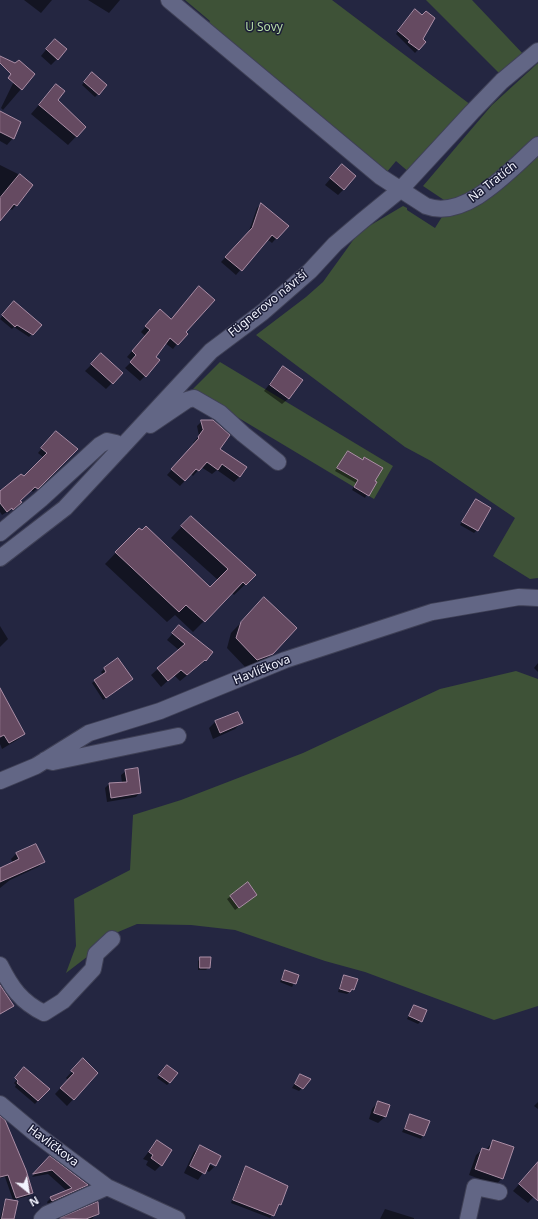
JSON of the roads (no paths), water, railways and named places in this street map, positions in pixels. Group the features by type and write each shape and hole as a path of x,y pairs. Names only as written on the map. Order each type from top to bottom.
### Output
{"street":[{"name":"Na Tratích","path":"169,0 375,172 400,190 434,209 448,210 458,207 488,189 538,145"},
{"name":"Fügnerovo návrší","path":"0,558 65,508 211,351 263,312 310,271 335,244 356,225 400,190 502,81 538,51"},
{"path":"0,533 107,440 125,444 188,400 194,398 220,413 278,462"},
{"name":"Havlíčkova","path":"0,781 36,766 89,733 160,711 285,660 432,612 520,598 538,598"},
{"path":"44,760 53,762 178,736"},
{"path":"0,966 12,988 34,1008 44,1013 63,1001 93,969 96,954 112,939"},
{"name":"Havlíčkova","path":"0,1104 36,1134 107,1187 177,1219"},
{"path":"42,1219 47,1214 107,1187"},
{"path":"468,1219 475,1187 499,1192"}],"park label":[{"name":"U Sovy","path":"264,28"}]}
